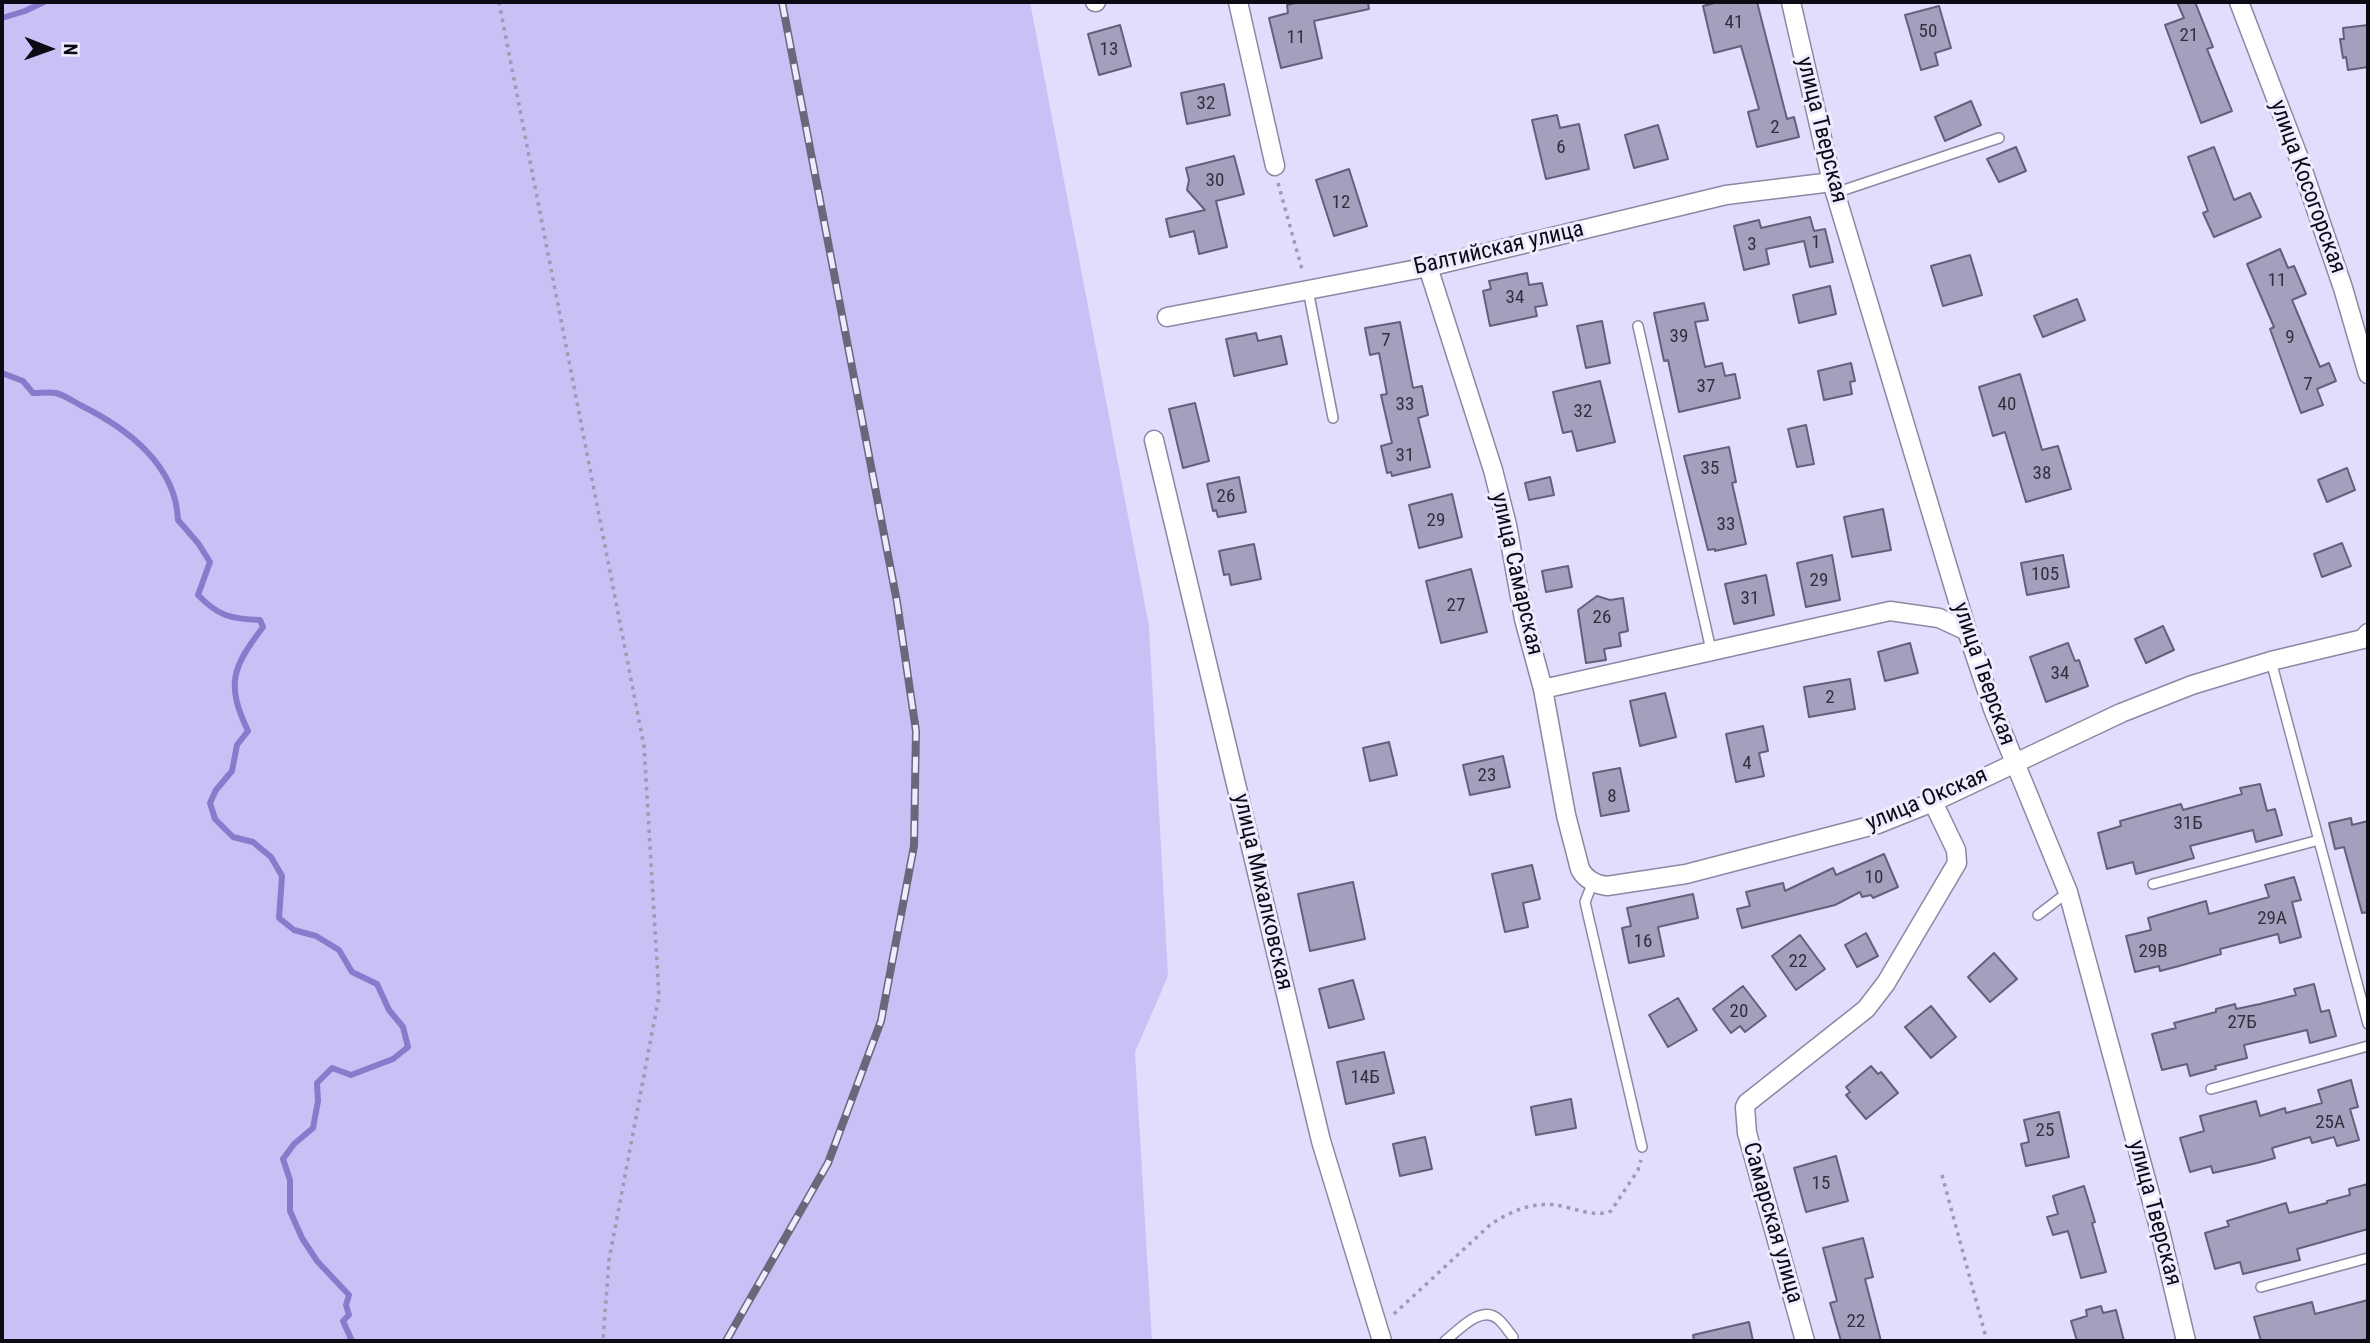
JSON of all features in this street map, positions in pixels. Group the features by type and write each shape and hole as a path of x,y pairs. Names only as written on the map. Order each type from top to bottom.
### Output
{"street":[{"path":"1238,2 1275,170"},
{"name":"улица Тверская","path":"1791,2 1834,188 1967,631 1993,709 2068,892 2160,1231 2186,1341"},
{"name":"улица Косогорская","path":"2239,2 2297,153 2343,288 2368,374"},
{"name":"Балтийская улица","path":"1167,317 1428,267 1726,195 1834,188"},
{"name":"улица Самарская","path":"1428,267 1493,470 1507,525 1524,619 1543,689 1566,815 1580,869 1584,876 1593,881"},
{"name":"улица Михалковская","path":"1154,440 1321,1141 1381,1334"},
{"path":"1543,689 1890,611 1939,618 1967,631"},
{"name":"улица Окская","path":"1593,881 1607,886 1686,874 1878,824 1933,802 2133,708 2192,685 2272,661 2367,642"},
{"name":"Самарская улица","path":"1805,1341 1744,1115 1747,1103 1866,1009 1886,983 1957,863 1956,850 1933,802"}],"lane":[{"path":"1834,188 1999,138"},
{"path":"1308,290 1333,418"},
{"path":"1639,326 1711,650"},
{"path":"2272,661 2368,1024"},
{"path":"2153,884 2319,840"},
{"path":"1593,881 1585,902 1642,1147"},
{"path":"2038,915 2068,892"},
{"path":"2211,1089 2368,1046"},
{"path":"2261,1287 2368,1258"},
{"path":"1445,1341 1480,1315 1496,1317 1513,1337"}],"path":[{"path":"499,2 644,746 659,996 609,1260 603,1341"},
{"path":"1275,170 1308,290"},
{"path":"1381,1334 1490,1224 1508,1213 1541,1205 1555,1205 1599,1214 1611,1211 1638,1170 1642,1147"},
{"path":"1942,1175 1987,1341"}],"shaded area":[{"path":"2,2 1030,2 1149,626 1168,976 1135,1052 1152,1341 2,1341"}],"building":[{"path":"1299,2 1368,2 1369,9 1314,21 1322,58 1281,68 1269,18 1288,13 1287,5"},
{"path":"1718,2 1757,2 1787,119 1794,117 1799,137 1757,147 1748,112 1759,109 1741,46 1714,53 1703,6"},
{"path":"2177,2 2195,2 2213,47 2207,49 2232,111 2201,123 2165,25 2184,18"},
{"path":"1939,6 1951,48 1935,53 1938,65 1921,70 1905,15"},
{"path":"1120,25 1131,66 1099,75 1088,34"},
{"path":"2368,25 2368,67 2348,70 2340,39 2344,39 2343,28"},
{"path":"1224,84 1230,115 1187,124 1181,93"},
{"path":"1971,101 1981,125 1945,141 1935,117"},
{"path":"1557,115 1560,128 1579,124 1589,169 1546,179 1532,120"},
{"path":"1658,125 1668,159 1634,168 1625,135"},
{"path":"2016,147 2026,171 1999,182 1987,159"},
{"path":"2214,147 2234,200 2250,193 2261,217 2214,237 2203,213 2208,211 2188,157"},
{"path":"1234,156 1244,194 1216,201 1227,247 1199,254 1194,231 1170,237 1166,219 1205,210 1187,190 1189,180 1186,168"},
{"path":"1349,169 1367,226 1334,236 1316,180"},
{"path":"1810,217 1814,231 1825,229 1833,262 1810,267 1804,241 1766,249 1769,264 1744,270 1734,226 1759,220 1761,228"},
{"path":"2280,249 2288,268 2294,266 2306,294 2292,300 2320,367 2329,363 2336,381 2317,389 2323,405 2301,413 2270,329 2274,327 2247,264"},
{"path":"1970,255 1982,295 1943,306 1931,266"},
{"path":"1527,273 1529,285 1542,283 1547,305 1535,307 1537,316 1490,326 1483,291 1491,289 1489,281"},
{"path":"1830,286 1836,314 1799,323 1793,295"},
{"path":"2077,299 2085,320 2043,337 2034,316"},
{"path":"1704,303 1708,320 1695,322 1705,367 1722,363 1725,376 1735,374 1740,398 1679,412 1654,313"},
{"path":"1602,321 1610,363 1586,368 1577,326"},
{"path":"1400,322 1413,388 1422,386 1428,415 1418,418 1430,467 1392,476 1391,472 1387,473 1381,446 1392,443 1381,395 1387,394 1379,353 1370,355 1365,328"},
{"path":"1256,333 1258,341 1281,336 1287,364 1234,376 1226,339"},
{"path":"1851,363 1855,381 1850,382 1852,394 1824,400 1818,371"},
{"path":"2020,374 2042,450 2058,446 2071,489 2026,502 2005,432 1993,436 1979,387"},
{"path":"1600,381 1615,442 1577,451 1572,431 1563,433 1553,392"},
{"path":"1195,403 1209,461 1183,468 1169,409"},
{"path":"1806,425 1814,464 1797,467 1788,429"},
{"path":"1729,447 1736,482 1732,483 1746,544 1708,550 1684,456"},
{"path":"2347,468 2355,490 2327,502 2318,480"},
{"path":"1239,477 1246,512 1218,517 1216,510 1213,511 1207,484"},
{"path":"1550,477 1554,495 1529,500 1525,483"},
{"path":"1452,494 1462,537 1419,548 1409,505"},
{"path":"1883,509 1891,550 1852,557 1844,517"},
{"path":"2342,543 2351,566 2322,577 2314,554"},
{"path":"1254,544 1261,579 1231,585 1229,574 1224,575 1219,551"},
{"path":"1832,555 1840,600 1806,607 1797,563"},
{"path":"2063,555 2069,587 2027,595 2021,563"},
{"path":"1568,566 1572,587 1546,592 1542,571"},
{"path":"1471,569 1487,632 1441,643 1426,581"},
{"path":"1766,575 1774,615 1734,624 1725,584"},
{"path":"1597,596 1610,600 1623,598 1628,631 1619,633 1621,646 1604,649 1606,660 1586,663 1578,610"},
{"path":"2163,626 2174,650 2146,663 2135,639"},
{"path":"1910,643 1918,673 1885,681 1878,652"},
{"path":"2068,643 2075,661 2079,660 2088,686 2046,702 2030,657"},
{"path":"1850,679 1855,709 1809,717 1804,687"},
{"path":"1665,693 1676,737 1640,746 1630,701"},
{"path":"1763,726 1768,751 1759,753 1764,776 1736,782 1726,734"},
{"path":"1389,742 1397,775 1370,781 1363,748"},
{"path":"1503,756 1510,787 1470,795 1463,765"},
{"path":"1620,768 1629,811 1601,816 1593,773"},
{"path":"2260,784 2267,811 2275,809 2282,835 2256,842 2253,830 2190,846 2194,858 2136,874 2133,862 2107,869 2098,833 2121,826 2120,821 2181,804 2183,810 2242,794 2240,788"},
{"path":"2351,818 2352,825 2368,821 2368,912 2362,913 2344,847 2335,849 2329,823"},
{"path":"1884,854 1898,887 1873,898 1871,895 1862,897 1860,892 1835,905 1742,928 1737,909 1750,906 1746,892 1783,883 1785,891 1833,868 1836,875"},
{"path":"1532,865 1540,899 1523,903 1528,927 1505,932 1492,874"},
{"path":"2294,877 2301,900 2292,902 2301,937 2280,943 2278,934 2220,949 2221,954 2179,966 2160,971 2159,966 2135,972 2126,936 2151,930 2148,918 2206,901 2209,914 2269,897 2265,885"},
{"path":"1353,882 1365,939 1310,951 1298,894"},
{"path":"1693,894 1698,918 1658,927 1664,956 1629,963 1622,928 1631,926 1627,908"},
{"path":"1866,933 1878,956 1857,967 1845,945"},
{"path":"1800,935 1825,969 1796,990 1772,956"},
{"path":"1994,953 2017,979 1990,1002 1968,977"},
{"path":"1353,980 1364,1019 1329,1028 1319,989"},
{"path":"2314,984 2321,1012 2329,1010 2336,1036 2310,1043 2307,1030 2244,1045 2247,1058 2215,1066 2216,1069 2190,1076 2187,1064 2162,1070 2152,1034 2176,1028 2174,1023 2216,1012 2216,1009 2235,1004 2236,1009 2296,995 2294,989"},
{"path":"1743,986 1766,1016 1745,1032 1740,1026 1731,1033 1713,1009"},
{"path":"1678,998 1697,1030 1668,1047 1649,1015"},
{"path":"1931,1006 1956,1037 1931,1058 1905,1027"},
{"path":"1384,1052 1394,1093 1346,1104 1337,1062"},
{"path":"1871,1066 1878,1074 1881,1072 1898,1093 1866,1119 1846,1095 1850,1092 1846,1087"},
{"path":"2351,1080 2358,1107 2350,1109 2359,1140 2337,1146 2334,1137 2312,1143 2310,1137 2272,1148 2275,1158 2213,1173 2211,1166 2190,1172 2180,1138 2204,1131 2200,1116 2256,1101 2260,1116 2285,1108 2286,1113 2322,1103 2318,1090"},
{"path":"1571,1099 1576,1128 1536,1135 1531,1107"},
{"path":"2059,1112 2069,1157 2026,1166 2021,1144 2029,1142 2024,1120"},
{"path":"1425,1137 1432,1169 1400,1176 1393,1144"},
{"path":"1836,1156 1848,1201 1806,1212 1794,1168"},
{"path":"2368,1184 2368,1229 2297,1249 2300,1260 2243,1274 2240,1262 2215,1269 2205,1233 2229,1226 2227,1221 2286,1203 2289,1213 2327,1203 2350,1195 2349,1189"},
{"path":"2084,1186 2106,1272 2081,1278 2068,1231 2053,1235 2047,1217 2058,1214 2053,1196"},
{"path":"1863,1238 1873,1277 1865,1279 1881,1341 1841,1341 1830,1303 1837,1301 1823,1248"},
{"path":"2368,1300 2368,1339 2359,1341 2261,1341 2254,1317 2312,1302 2315,1314"},
{"path":"2101,1306 2103,1313 2116,1310 2124,1341 2077,1341 2071,1321 2087,1316 2086,1310"},
{"path":"1749,1322 1753,1341 1694,1341 1693,1335"}],"waterway":[{"path":"2,18 44,2"},
{"path":"2,373 23,381 33,393 56,393 98,414 146,450 168,482 175,500 178,520 210,562 198,595 219,612 241,619 260,620 263,627 245,653 236,676 236,700 248,731 237,745 232,771 216,790 210,803 215,819 233,837 253,842 271,857 282,876 279,918 294,930 316,936 339,950 352,972 377,984 389,1010 403,1027 408,1047 393,1059 351,1075 332,1068 317,1083 318,1101 313,1128 294,1144 283,1159 290,1180 290,1211 302,1238 317,1261 349,1295 346,1305 349,1315 343,1321 352,1341"}],"railway":[{"path":"726,1341 828,1163 881,1021 914,846 916,731 897,602 782,2"}]}
